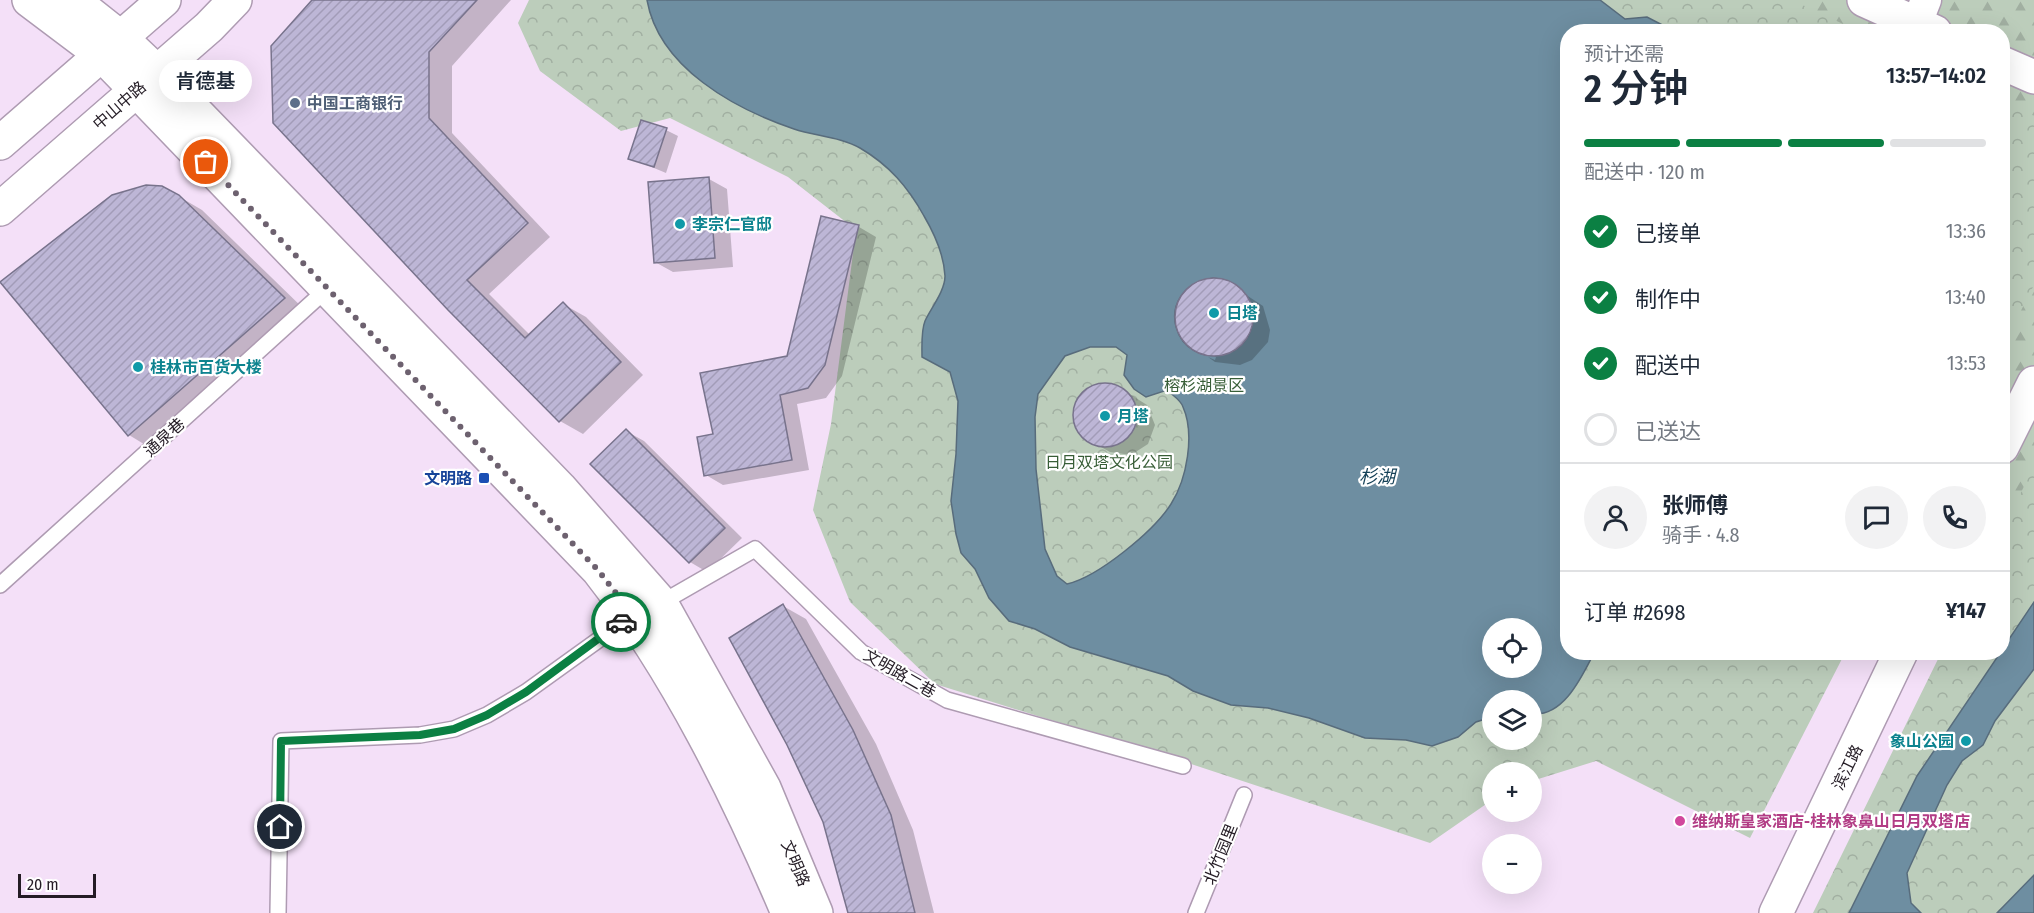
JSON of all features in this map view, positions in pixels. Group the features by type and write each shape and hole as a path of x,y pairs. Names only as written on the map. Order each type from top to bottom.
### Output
{"main road":[{"path":"29,0 111,47"},
{"path":"73,0 111,47 147,81"},
{"path":"0,143 164,0"},
{"name":"中山中路","path":"0,209 147,81 235,0"},
{"path":"1864,0 1926,18"},
{"path":"2010,66 2034,77"},
{"name":"文明路","path":"147,81 327,289 598,570 647,609 663,662 757,840 788,913"},
{"name":"文明路","path":"147,81 560,488 647,609 764,788 816,913"},
{"path":"2010,431 2034,383"},
{"name":"滨江路","path":"1776,913 1897,660"}],"lane":[{"name":"通泉巷","path":"0,585 327,289"},
{"name":"文明路二巷","path":"647,609 755,549 861,652 947,700 1183,766"},
{"path":"278,913 281,741 420,735 454,729 487,715 526,692 647,609"},
{"name":"北竹园里","path":"1196,913 1244,795"}],"green space":[{"name":"杉湖","path":"529,0 1792,0 1843,24 1560,24 1560,660 1841,660 1750,838 1596,761 1542,778 1542,762 1482,762 1482,807 1430,843 1185,762 935,684 850,602 813,510 831,424 856,230 788,177 670,118 621,131 540,71 518,23"},
{"path":"1600,0 2034,0 2034,531 2010,622 2010,24 1657,24"},
{"path":"2010,104 2034,116 2034,285 2010,332"},
{"name":"象山公园","path":"2034,466 2034,913 1813,913 1938,660 2010,660 2010,515"}],"water":[{"name":"杉湖","path":"647,0 1600,0 1625,19 1647,17 1660,24 1560,24 1560,660 1590,660 1578,683 1563,702 1554,709 1542,713 1542,690 1482,690 1482,720 1476,722 1458,737 1432,746 1406,740 1365,738 1309,718 1268,708 1231,705 1193,691 1168,676 1070,647 1035,629 1009,621 989,598 975,569 961,553 956,534 951,501 958,401 950,372 922,357 925,321 943,288 945,276 941,252 918,205 889,169 860,148 845,141 771,121 725,97 683,65 667,46 654,24","holes":["1213,278 1231,283 1245,294 1249,302 1253,319 1250,333 1240,346 1230,352 1211,355 1195,351 1183,341 1176,327 1175,312 1180,297 1193,285","1090,347 1116,347 1127,355 1124,375 1134,389 1146,397 1167,390 1180,402 1187,418 1188,456 1177,494 1152,527 1109,563 1080,580 1067,584 1057,576 1045,549 1036,469 1035,417 1038,394 1065,356"]},
{"path":"2034,602 2034,669 1995,721 1983,745 1962,761 1947,785 1907,873 1911,903 1921,913 1849,913 1917,776 1995,660 2010,660 2010,638"},
{"path":"2034,875 2034,913 1997,913"}],"building":[{"path":"312,0 477,0 429,52 429,118 528,223 467,280 525,338 563,302 621,362 559,422 448,310 273,123 271,46"},
{"path":"641,120 667,128 654,167 628,159"},
{"path":"709,177 715,258 654,263 648,182"},
{"name":"桂林市百货大楼","path":"146,185 162,186 179,195 285,298 128,436 0,282 112,195"},
{"path":"821,216 859,225 825,365 808,388 780,395 792,460 704,476 697,437 713,434 700,373 787,356"},
{"name":"日塔","path":"1214,278 1229,281 1242,289 1250,302 1253,317 1250,332 1242,345 1229,353 1214,356 1199,353 1186,345 1178,332 1175,317 1178,302 1186,289 1199,281"},
{"name":"月塔","path":"1105,383 1123,389 1131,397 1137,415 1131,433 1123,441 1105,447 1087,441 1079,433 1073,415 1079,397 1087,389"},
{"path":"626,429 725,528 689,563 590,464"},
{"path":"783,604 853,730 891,815 915,913 848,913 823,822 787,745 729,638"}],"way so far":[{"path":"206,162 598,570 633,615 621,622"}],"place":[{"name":"中国工商银行","path":"295,103"},
{"name":"肯德基","path":"206,162"},
{"name":"李宗仁官邸","path":"680,224"},
{"name":"日塔","path":"1214,313"},
{"name":"桂林市百货大楼","path":"138,367"},
{"name":"月塔","path":"1105,416"},
{"name":"文明路","path":"484,478"},
{"name":"象山公园","path":"1966,741"},
{"name":"维纳斯皇家酒店-桂林象鼻山日月双塔店","path":"1680,821"}],"route":[{"path":"280,827 281,741 420,735 454,729 487,715 526,692 621,622"}],"park label":[{"name":"榕杉湖景区","path":"1204,385"},
{"name":"日月双塔文化公园","path":"1109,462"}]}
